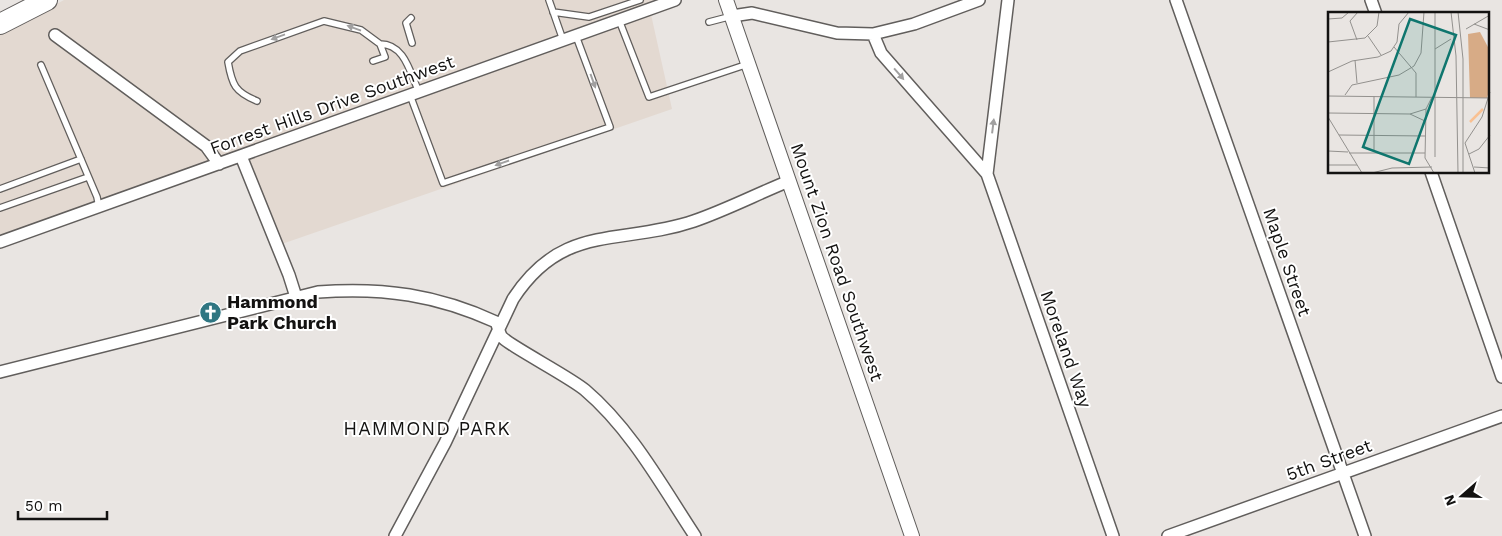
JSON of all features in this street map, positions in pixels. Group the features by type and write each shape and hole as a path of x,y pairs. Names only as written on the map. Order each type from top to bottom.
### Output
{"highway":[{"path":"0,24 47,0"}],"street":[{"name":"Forrest Hills Drive Southwest","path":"0,242 675,0"},
{"name":"Mount Zion Road Southwest","path":"726,0 912,536"},
{"path":"732,16 752,13 838,33 873,34 914,24 979,0"},
{"name":"Moreland Way","path":"987,174 1008,0"},
{"name":"Maple Street","path":"1176,0 1364,536"},
{"path":"1371,0 1375,12"},
{"name":"Moreland Way","path":"873,34 881,53 987,174 1113,536"},
{"path":"55,35 206,146 219,164"},
{"path":"241,156 296,297"},
{"path":"1432,174 1502,377"},
{"path":"394,536 445,443 513,299 525,281 543,262 563,249 591,240 693,221 789,181"},
{"path":"0,372 296,297 350,290 407,293 472,311 496,322 502,338 559,371 584,389 606,409 626,433 695,536"},
{"name":"5th Street","path":"1168,536 1502,416"}],"lane":[{"path":"550,0 563,40"},
{"path":"554,12 589,17 640,0"},
{"path":"709,22 732,16"},
{"path":"411,18 406,23 412,43"},
{"path":"619,20 649,97 748,64"},
{"path":"257,101 241,94 231,80 228,62 240,51 324,21 361,30 380,44 385,58 373,61"},
{"path":"380,44 388,44 400,50 442,183 610,127 576,36"},
{"path":"41,64 99,207"},
{"path":"0,189 81,159"},
{"path":"0,208 88,177"}],"shaded area":[{"path":"64,0 678,0 650,10 672,109 276,246 244,159 0,245 0,35"}],"place":[{"name":"Hammond Park Church","path":"211,312"}],"district":[{"name":"HAMMOND PARK","path":"427,428"}]}
